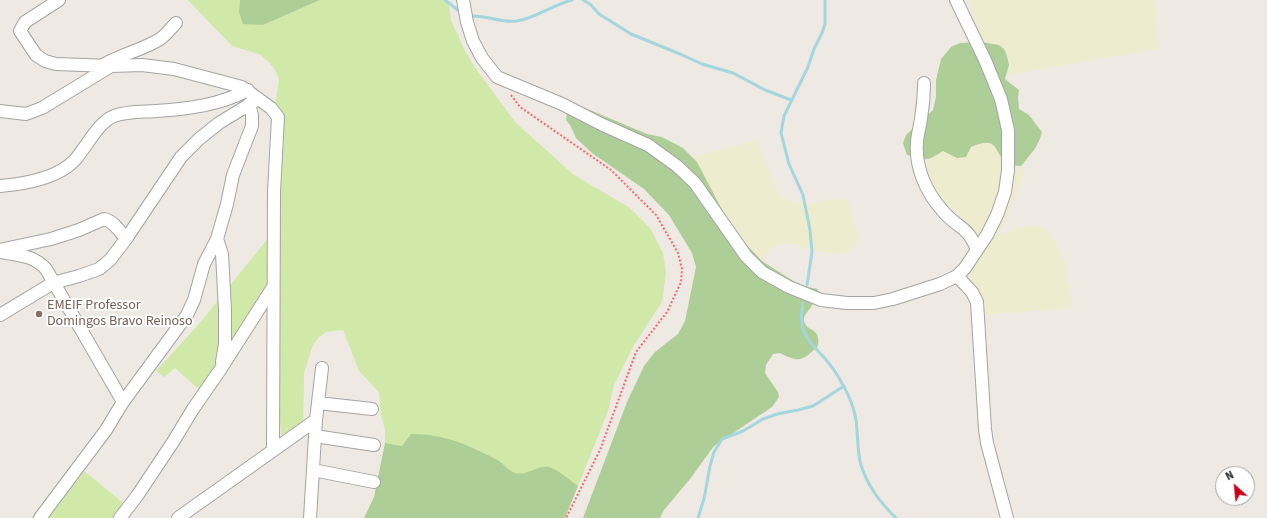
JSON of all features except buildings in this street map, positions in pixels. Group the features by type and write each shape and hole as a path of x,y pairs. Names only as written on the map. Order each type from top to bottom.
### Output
{"street":[{"path":"463,0 467,22 473,41 482,58 497,77 562,104 648,145 677,166 695,183 746,256 762,272 789,287 821,300 847,303 874,303 921,291 957,276 965,268 987,235 994,222 1005,192 1008,170 1008,130 1001,99 986,60 956,0"},
{"path":"40,518 106,430 124,402 187,315 194,300 204,264 217,239 227,204 233,174 252,126 254,101 248,90 242,87 174,69 142,65 107,66 56,64 45,61 36,55 20,31 25,22 56,1"},
{"path":"0,111 26,114 42,108 107,66 116,57 151,44 162,38 176,23"},
{"path":"924,83 922,118 917,144 919,166 924,182 932,197 947,217 964,228 970,235 977,250"},
{"path":"0,186 31,181 50,176 62,170 73,162 102,126 112,117 123,113 187,109 235,97 248,90"},
{"path":"0,315 53,283 99,269 110,260 126,239 181,156 219,123 254,101"},
{"path":"254,101 271,108 278,117 274,192 273,450"},
{"path":"0,251 51,239 79,230 104,219 114,224 126,239"},
{"path":"217,239 222,254 225,310 225,344 220,370"},
{"path":"0,251 30,257 40,263 46,270 124,402"},
{"path":"957,276 972,292 977,302 985,429 987,443 1007,518"},
{"path":"120,518 137,496 173,442 273,287"},
{"path":"310,518 316,420 322,368"},
{"path":"318,403 372,409"},
{"path":"178,518 316,420"},
{"path":"315,436 374,445"},
{"path":"313,470 374,482"},
{"path":"186,518 193,507"}],"path":[{"path":"511,95 520,107 611,170 656,215 678,253 682,269 681,282 667,312 636,352 600,450 566,518"}],"shaded area":[{"path":"969,0 1156,0 1159,49 1006,75 1009,65 1004,49 999,45 982,42"},
{"path":"757,140 780,196 794,203 811,204 830,199 848,200 851,207 853,223 857,230 858,243 847,253 836,254 808,250 795,244 779,244 769,251 762,261 738,236 729,223 693,157"},
{"path":"988,143 994,145 1008,165 1021,166 1024,174 1000,233 1001,235 1017,227 1038,226 1046,229 1054,239 1065,260 1072,308 979,315 977,288 969,276 954,267 964,259 977,238 965,220 935,192 930,179 927,159 943,151 969,153 971,147"}],"green space":[{"path":"188,0 240,0 239,12 263,25 320,0 448,0 451,20 464,49 476,69 516,123 574,175 630,208 650,228 663,253 666,273 662,302 633,347 614,385 608,411 578,486 556,471 534,470 522,475 512,472 500,462 475,448 439,437 402,446 385,443 385,430 381,415 379,392 359,371 343,330 326,332 318,338 313,345 304,373 303,427 282,439 279,412 278,328 271,281 202,392 175,368 164,377 156,371 199,324 269,237 274,114 279,79 269,62 259,54 232,46"},
{"path":"240,0 320,0 263,25 243,24 239,12"},
{"path":"982,42 999,45 1004,49 1009,65 1005,79 1019,90 1019,109 1029,115 1042,132 1039,142 1034,150 1021,166 1008,165 994,146 987,143 971,147 966,157 957,158 943,151 929,159 907,155 903,143 906,135 933,110 936,97 936,80 941,59 951,47 960,43"},
{"path":"573,105 578,105 647,134 662,137 683,148 697,162 729,223 738,236 762,261 801,286 818,289 814,303 805,315 804,321 808,327 818,335 818,346 808,355 800,359 792,358 780,353 773,354 766,365 765,373 778,392 779,397 772,407 714,446 690,479 664,510 660,518 583,518 627,402 644,366 655,352 678,334 685,321 696,267 692,253 669,215 644,189 592,153 576,138 566,120 567,113"},
{"path":"411,434 422,434 445,438 468,446 499,461 511,471 517,473 526,473 544,467 549,467 556,470 578,486 565,518 364,518 374,497 385,443 402,446"},
{"path":"73,462 126,505 117,518 31,518"}],"waterway":[{"path":"445,0 459,11"},
{"path":"473,16 506,21 517,21 531,17 572,0"},
{"path":"583,0 590,4 599,14 631,34 702,64 733,73 765,90 791,100"},
{"path":"807,285 812,252 810,230 803,195 789,164 781,133 784,116 808,67 825,24 825,0"},
{"path":"803,303 801,316 805,335 836,373 851,401 856,420 858,449 861,465 867,480 875,494 896,518"},
{"path":"698,518 704,499 714,452 722,439 743,431 763,419 777,414 813,406 844,386"}],"place":[{"name":"EMEIF Professor Domingos Bravo Reinoso","path":"39,314"}]}
